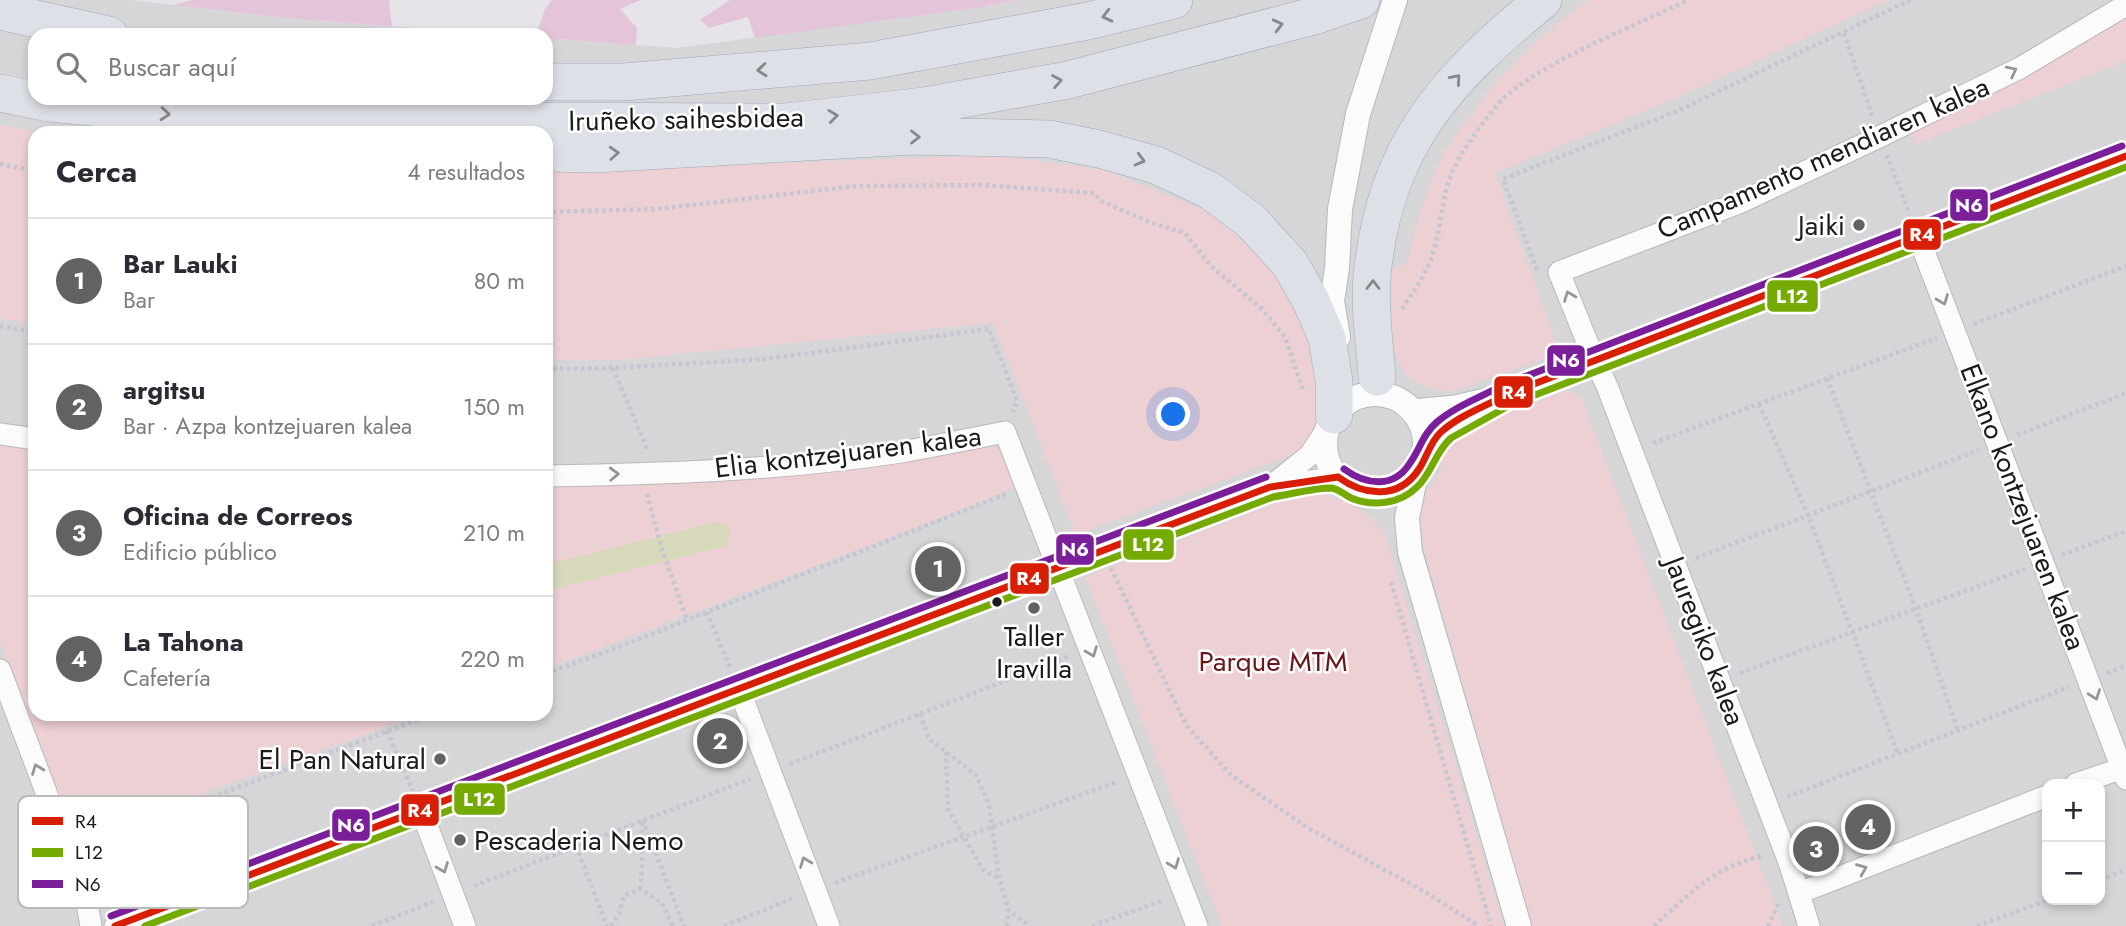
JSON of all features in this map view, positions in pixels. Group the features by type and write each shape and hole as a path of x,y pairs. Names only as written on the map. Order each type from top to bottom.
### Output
{"highway":[{"name":"Iruñeko saihesbidea","path":"553,82 624,82 870,61 1088,21 1174,0"},
{"name":"Iruñeko saihesbidea","path":"70,105 228,120 786,121 923,106 1068,79 1317,15 1361,0"},
{"path":"1381,386 1372,278 1380,225 1395,174 1416,131 1454,81 1500,36 1543,0"},
{"path":"0,11 77,28"},
{"path":"0,34 28,39"},
{"name":"Iruñeko saihesbidea","path":"0,93 28,99"},
{"path":"228,120 268,126"},
{"path":"553,153 594,154 911,136 1049,139 1156,164 1209,190 1251,221 1290,264 1311,300 1327,338 1337,414"}],"street":[{"path":"1395,0 1357,114 1340,209 1337,268 1332,301 1337,414 1325,444 1328,462 1338,477 1355,490 1377,494 1399,488 1421,462 1439,434 1508,394 2126,156"},
{"name":"Campamento mendiaren kalea","path":"1594,359 1559,272 1739,203 1880,137 2020,68 2126,5"},
{"name":"Elkano kontzejuaren kalea","path":"1919,236 2125,771"},
{"path":"1337,268 1357,340 1381,386 1413,410 1424,429 1421,462 1407,518 1409,552"},
{"name":"Jauregiko kalea","path":"1594,359 1607,386 1767,805 1809,926"},
{"path":"1270,487 1310,455 1337,414 1381,386"},
{"path":"1413,410 1455,406 1508,394"},
{"name":"Elia kontzejuaren kalea","path":"553,476 649,473 814,462 901,452 1005,432 1197,926"},
{"path":"0,434 28,438"},
{"path":"248,876 1270,487 1338,477"},
{"path":"1377,494 1409,552 1519,926"},
{"path":"0,670 48,796"},
{"path":"739,689 829,926"},
{"path":"2095,779 2125,771"},
{"path":"1799,893 2042,798"},
{"path":"421,810 465,926"},
{"path":"88,908 91,926"},
{"path":"115,926 162,908"}],"path":[{"path":"1397,317 1418,285 1433,253 1452,171 1469,142 1507,94 1558,63 1688,0"},
{"path":"1539,277 1503,179 1675,113 1910,0"},
{"path":"0,164 28,169"},
{"path":"553,212 657,209 856,186 983,185 1094,193 1101,201 1152,223 1185,233 1211,266 1261,308 1285,337 1307,404 1337,414"},
{"path":"1632,451 2126,265"},
{"path":"0,326 28,331"},
{"path":"553,369 766,359 989,330 1017,401 1005,432"},
{"path":"613,368 649,473 662,549 687,620"},
{"path":"1827,378 1916,609 1958,731"},
{"path":"1676,566 2126,393"},
{"path":"1759,404 1808,515 1898,754"},
{"path":"553,670 1026,485"},
{"path":"1719,680 2126,531"},
{"path":"1110,566 1186,725 1231,775 1308,828 1427,893 1479,926"},
{"path":"1388,572 1491,926"},
{"path":"707,612 739,689"},
{"path":"372,926 1090,648"},
{"path":"1767,805 2089,680"},
{"path":"920,714 929,739 976,775 989,804 999,878 1009,911 1007,926"},
{"path":"213,796 414,721"},
{"path":"387,731 421,810"},
{"path":"946,752 948,809 983,870 999,878"},
{"path":"724,926 815,890 1120,781"},
{"path":"639,889 643,873 643,820"},
{"path":"643,820 684,926"},
{"path":"576,846 609,926 620,914 624,896 639,889"},
{"path":"1654,926 1712,875 1746,859 1761,856"},
{"path":"2105,878 2126,870"},
{"path":"639,889 661,902 673,926"},
{"path":"1092,926 1168,898"},
{"path":"1978,926 2042,902"},
{"path":"1768,926 1778,904"},
{"path":"1009,911 1030,926"},
{"path":"1997,919 2003,926"}],"shaded area":[{"path":"0,0 130,0 296,19 414,28 28,28 28,105 553,105 553,39 677,48 1017,0 2126,0 2126,926 0,926"},
{"path":"192,0 389,0 392,26 296,19 174,5"},
{"path":"552,0 641,0 620,9 637,28 636,45 553,39 553,28 538,28 545,9"},
{"path":"730,0 1017,0 755,38 748,17 709,28 700,20"}],"green space":[{"path":"1588,0 1888,0 1685,94 1495,173 1560,353 1454,391 1430,388 1413,380 1401,367 1395,350 1391,270 1407,263 1419,214 1443,153 1494,84 1543,35"},
{"path":"2126,17 2126,61 1916,144 1911,133 2063,54"},
{"path":"0,125 28,130 28,324 0,318"},
{"path":"993,155 1105,170 1218,216 1269,268 1308,323 1323,415 1310,448 1076,535 993,323 617,360 553,360 553,172"},
{"path":"1566,391 1581,397 1783,926 1532,926 1424,549 1420,521 1425,494 1438,478 1443,457 1455,440 1477,425"},
{"path":"0,446 28,449 28,714 0,642"},
{"path":"995,446 1004,454 1016,487 553,666 553,487 771,474"},
{"name":"Parque MTM","path":"1323,494 1357,509 1385,534 1504,926 1222,926 1085,577 1298,495"},
{"path":"31,721 402,721 195,796 60,796"}],"waterway":[{"path":"553,576 717,535"}],"transit line":[{"name":"N6","path":"1344,469 1370,481 1388,481 1403,471 1428,432 1444,416 1503,385 2122,146"},
{"name":"R4","path":"1338,477 1370,491 1381,492 1402,486 1419,469 1441,432 1508,394 2126,156"},
{"name":"L12","path":"248,887 1273,497 1332,488 1359,501 1377,503 1403,497 1422,481 1451,438 1512,404 2126,167"},
{"name":"N6","path":"248,864 1266,477"},
{"name":"R4","path":"248,875 1270,487 1338,477"},
{"name":"N6","path":"111,916 132,908"},
{"name":"R4","path":"115,926 162,908"},
{"name":"L12","path":"145,926 192,908"}],"place":[{"name":"Jaiki","path":"1859,225"},
{"name":"Bar Lauki","path":"938,569"},
{"name":"Taller Iravilla","path":"1034,608"},
{"name":"argitsu","path":"720,741"},
{"name":"El Pan Natural","path":"440,759"},
{"name":"La Tahona","path":"1868,827"},
{"name":"Pescaderia Nemo","path":"460,840"},
{"name":"Oficina de Correos","path":"1816,849"}]}
